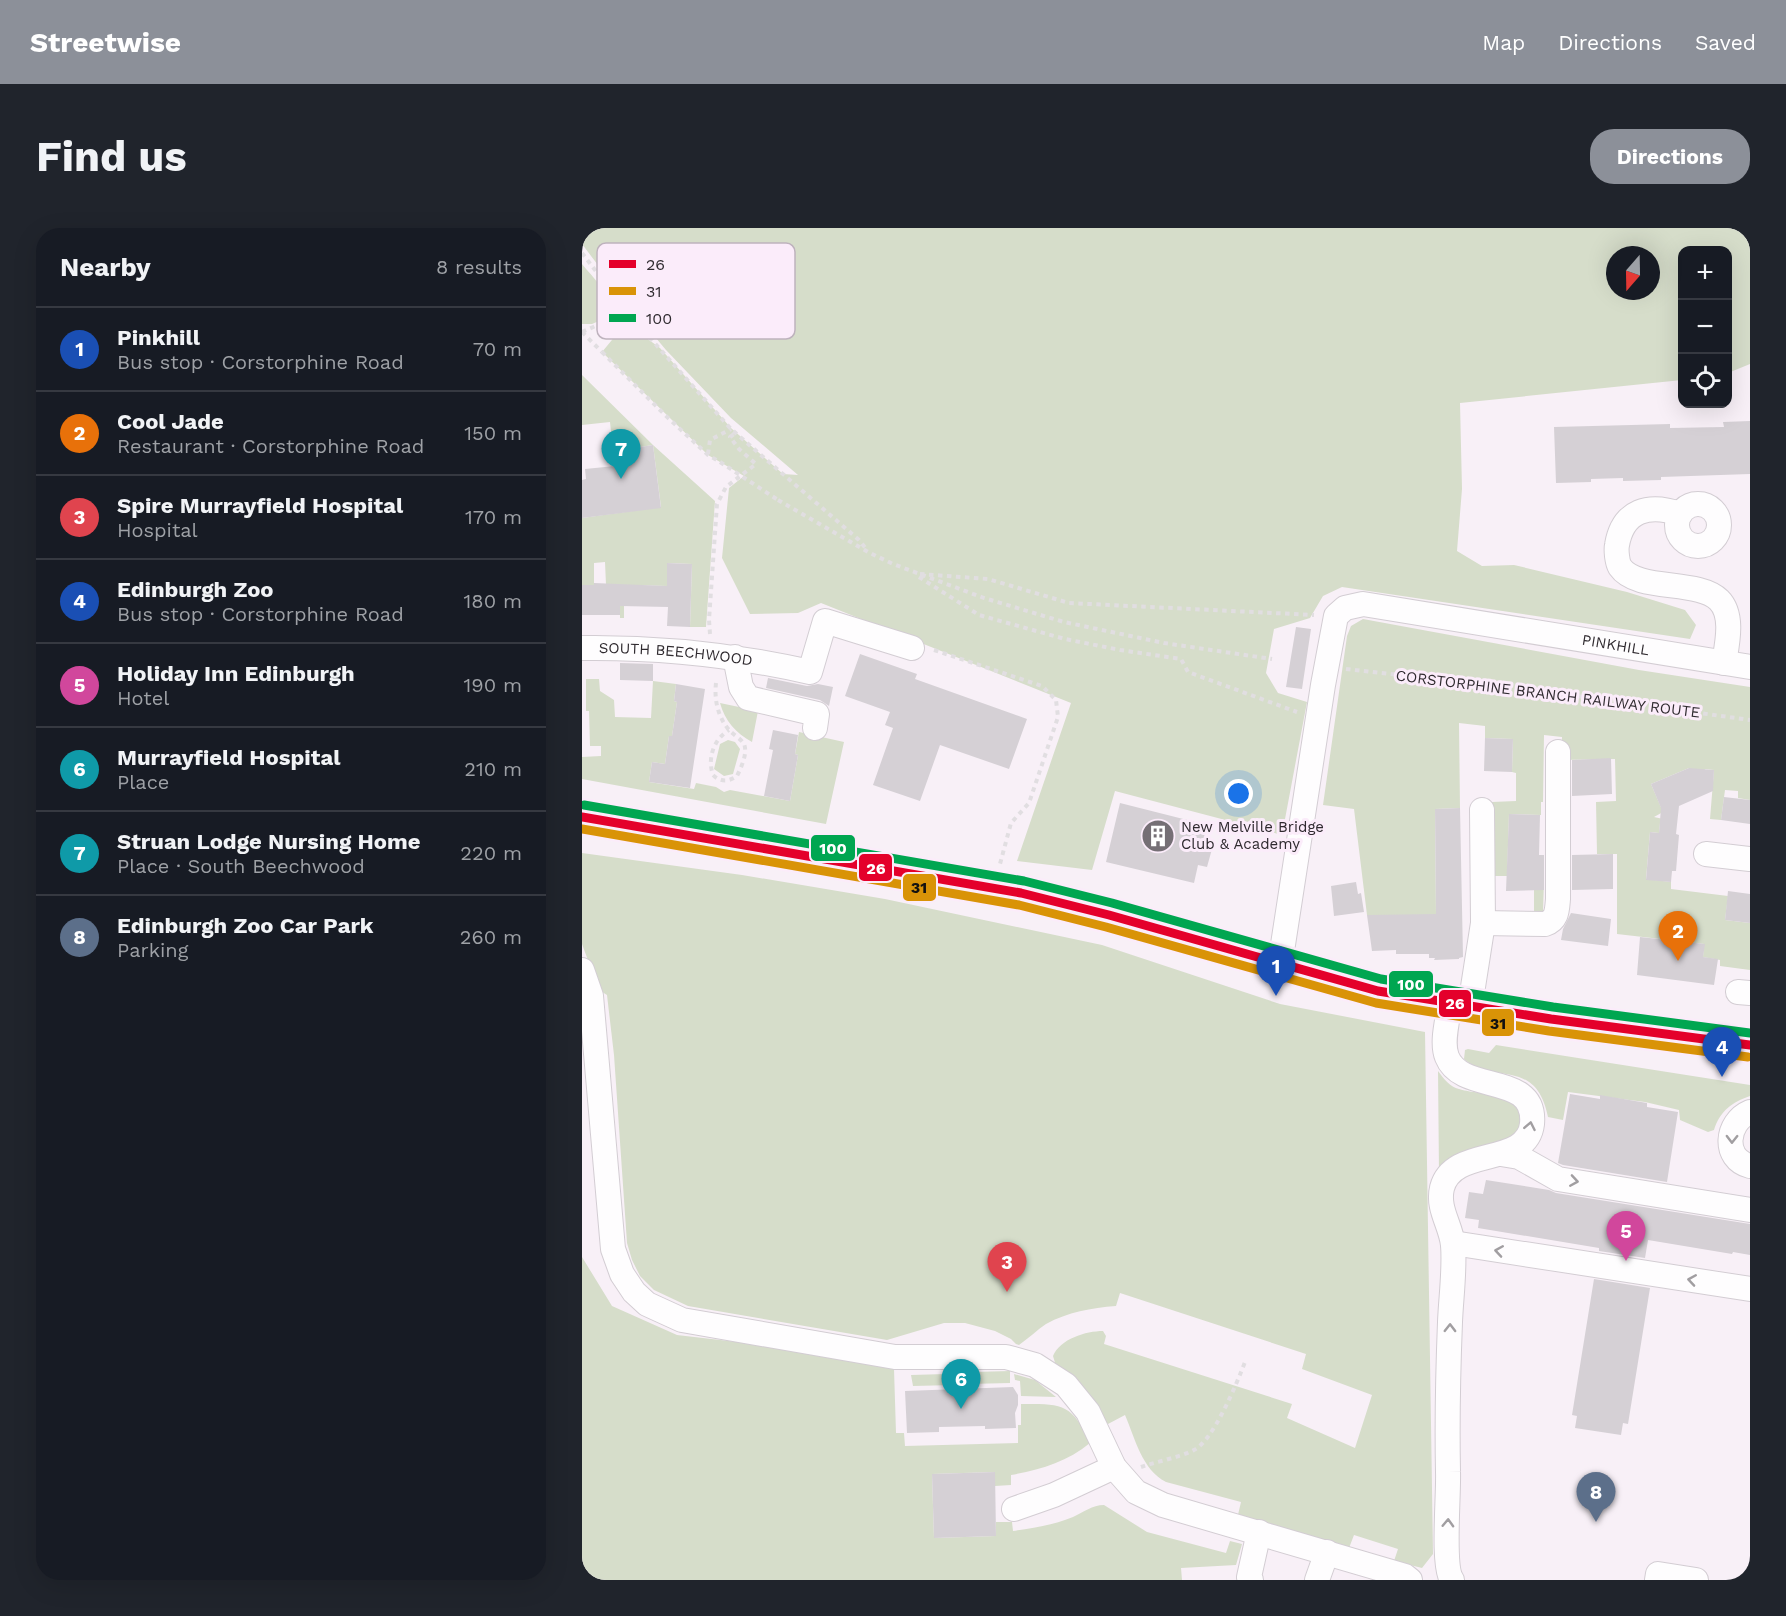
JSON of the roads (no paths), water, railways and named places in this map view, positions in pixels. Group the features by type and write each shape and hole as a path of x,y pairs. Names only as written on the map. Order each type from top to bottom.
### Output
{"main road":[{"path":"582,817 1021,893 1109,915 1378,991 1551,1020 1750,1045"}],"street":[{"path":"1680,514 1666,509 1643,510 1629,517 1619,532 1617,550 1620,567 1636,579 1710,593 1721,602 1727,616 1729,634 1724,663"},
{"name":"PINKHILL","path":"1280,964 1336,616 1345,608 1363,604 1750,667"},
{"name":"SOUTH BEECHWOOD","path":"582,648 677,651 735,657 810,672 825,621 912,648"},
{"path":"735,657 741,687 748,698 817,714 815,728"},
{"path":"1483,923 1545,924 1554,919 1556,915 1558,899 1557,752"},
{"path":"1452,1580 1448,1571 1447,1540 1453,1244 1440,1203 1442,1188 1446,1177 1461,1165 1501,1154 1525,1140 1530,1132 1532,1111 1527,1102 1510,1088 1462,1075 1447,1057 1446,1036 1460,1005 1483,923 1482,810"},
{"path":"1706,854 1750,859"},
{"path":"582,970 591,996 591,1117 613,1249 622,1274 634,1292 647,1304 682,1320 895,1357 1006,1357 1035,1365 1066,1386 1088,1412 1117,1470 1136,1492 1163,1505 1327,1552 1405,1576 1410,1580"},
{"path":"1750,1112 1737,1120 1730,1136 1731,1148 1736,1158 1743,1165 1750,1166"},
{"path":"1501,1154 1519,1157 1558,1179 1750,1210"},
{"path":"1453,1244 1750,1289"},
{"path":"1014,1509 1117,1470"},
{"path":"1251,1580 1249,1577 1259,1532"},
{"path":"1317,1580 1327,1552"},
{"path":"1658,1580 1659,1574 1696,1580"}],"place":[{"name":"Struan Lodge Nursing Home","path":"621,479"},
{"name":"New Melville Bridge Club & Academy","path":"1158,836"},
{"name":"Cool Jade","path":"1678,961"},
{"name":"Pinkhill","path":"1276,996"},
{"name":"Edinburgh Zoo","path":"1722,1077"},
{"name":"Holiday Inn Edinburgh","path":"1626,1261"},
{"name":"Spire Murrayfield Hospital","path":"1007,1292"},
{"name":"Murrayfield Hospital","path":"961,1409"},
{"name":"Edinburgh Zoo Car Park","path":"1596,1522"}]}
